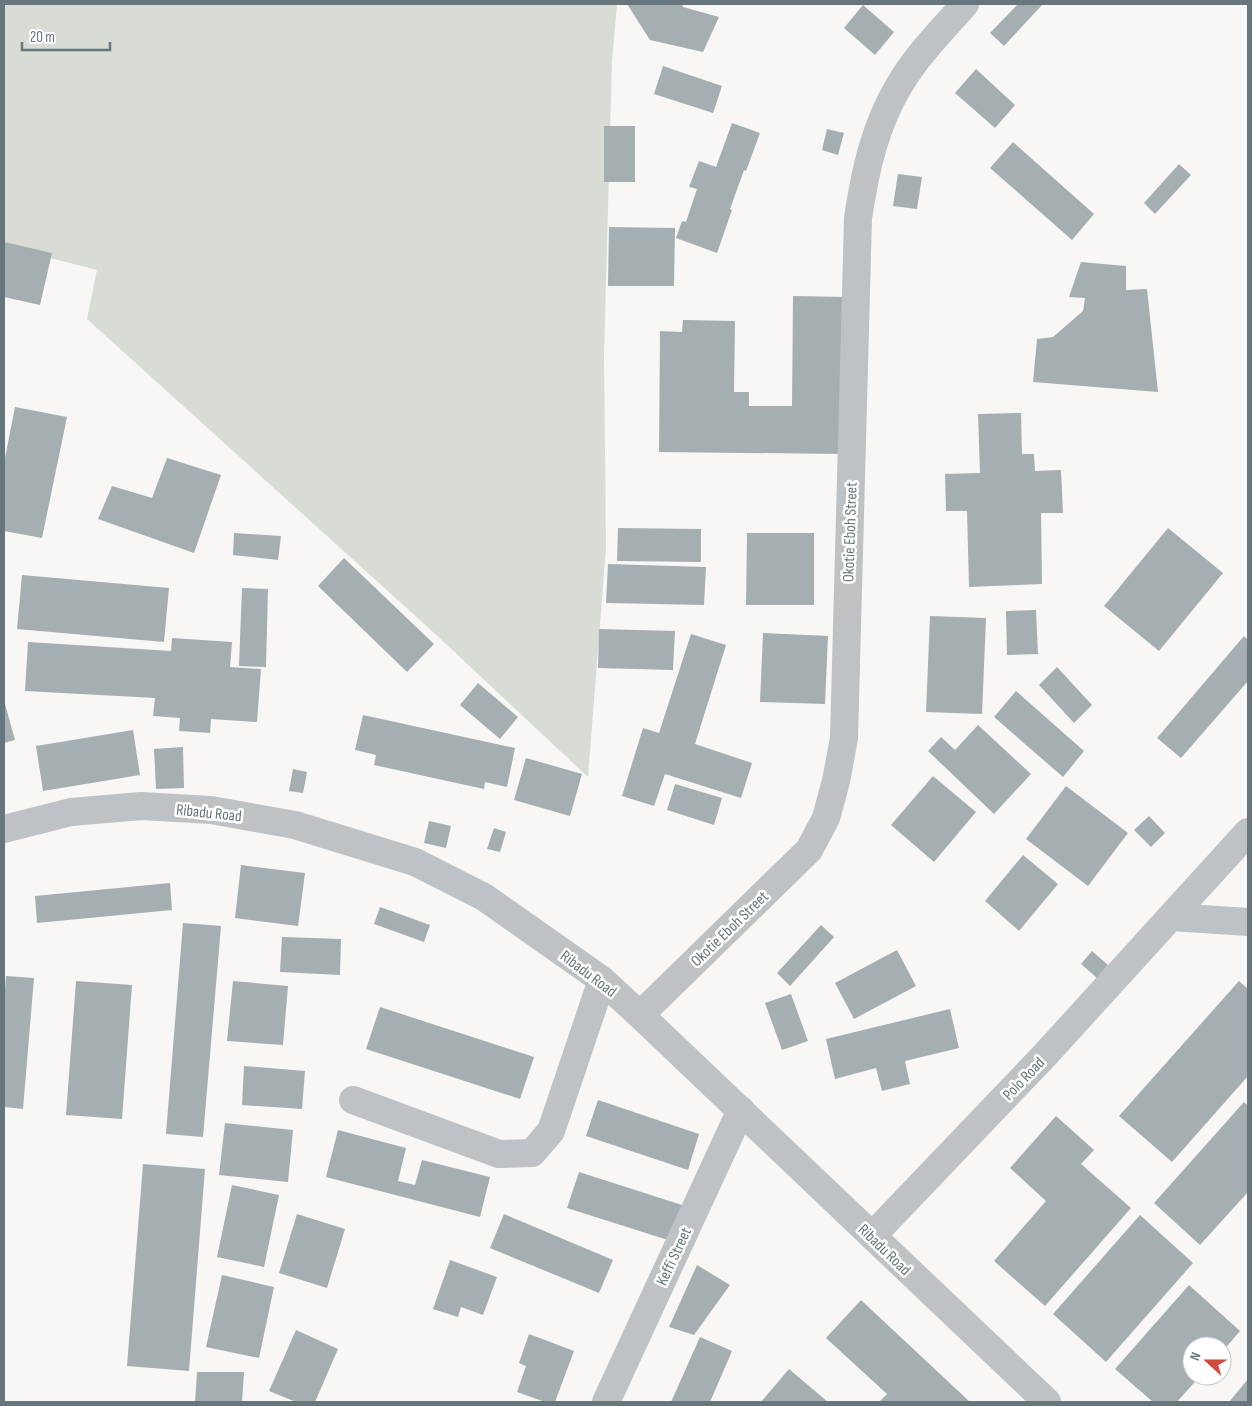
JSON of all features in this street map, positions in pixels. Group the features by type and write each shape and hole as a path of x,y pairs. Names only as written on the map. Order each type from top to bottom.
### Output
{"street":[{"name":"Okotie Eboh Street","path":"640,1015 809,850 826,818 836,781 844,738 858,228 864,176 879,128 900,83 928,46 965,4"},
{"name":"Ribadu Road","path":"4,829 71,812 141,806 211,810 295,824 415,862 484,897 602,980 1047,1402"},
{"name":"Polo Road","path":"872,1236 1045,1055 1248,832"},
{"path":"1171,917 1248,922"},
{"path":"353,1100 499,1154 532,1153 551,1131 602,980"},
{"name":"Keffi Street","path":"606,1402 741,1110"}],"shaded area":[{"path":"4,4 617,4 612,61 604,356 606,548 588,777 432,631 87,319 97,270 4,246"}],"building":[{"path":"627,4 682,4 683,7 719,17 703,52 650,40"},
{"path":"1018,4 1043,4 1004,46 990,33"},
{"path":"863,5 894,32 875,55 844,28"},
{"path":"663,66 722,86 713,113 654,94"},
{"path":"976,69 1015,105 995,128 955,93"},
{"path":"732,123 760,133 730,209 732,210 717,253 676,238 682,221 686,222 697,189 689,187 699,161 716,167"},
{"path":"604,126 635,126 635,182 604,182"},
{"path":"827,129 844,133 838,155 822,150"},
{"path":"1013,142 1094,214 1072,240 990,168"},
{"path":"1179,164 1191,175 1155,214 1144,203"},
{"path":"898,174 922,177 917,209 893,206"},
{"path":"609,227 675,228 674,286 608,286"},
{"path":"4,242 52,253 40,305 4,297"},
{"path":"1081,262 1126,266 1126,290 1147,289 1158,392 1033,382 1037,339 1053,337 1083,311 1085,298 1069,297"},
{"path":"793,296 846,297 843,454 659,452 660,331 682,332 683,320 735,321 734,392 749,392 749,406 792,406"},
{"path":"15,407 67,417 42,538 4,531 4,463"},
{"path":"1021,413 1022,454 1034,454 1035,471 1061,470 1063,513 1041,513 1042,584 969,587 967,511 946,511 945,474 980,473 978,414"},
{"path":"167,458 221,475 194,553 98,519 112,486 152,498"},
{"path":"618,528 701,529 701,562 617,561"},
{"path":"1168,528 1223,573 1159,651 1104,606"},
{"path":"234,533 281,536 278,560 233,555"},
{"path":"747,533 814,533 814,605 746,605"},
{"path":"344,558 434,644 407,672 318,586"},
{"path":"608,564 706,567 704,605 606,603"},
{"path":"22,575 169,588 164,642 17,629"},
{"path":"242,588 268,589 266,667 239,666"},
{"path":"1036,610 1038,654 1007,655 1006,611"},
{"path":"930,616 986,618 982,714 926,712"},
{"path":"599,629 675,631 673,670 598,668"},
{"path":"763,633 828,636 825,704 760,702"},
{"path":"691,634 726,645 695,744 752,763 741,798 665,774 654,806 622,796 643,728 659,733"},
{"path":"1244,636 1248,640 1248,681 1181,758 1157,738"},
{"path":"172,638 232,642 230,667 261,669 257,722 211,719 210,733 179,731 180,718 153,716 155,698 25,691 28,642 171,651"},
{"path":"1057,667 1092,705 1074,723 1039,685"},
{"path":"478,683 518,717 500,739 460,705"},
{"path":"1016,691 1084,751 1063,777 994,717"},
{"path":"4,700 15,740 4,743"},
{"path":"363,715 515,748 507,787 485,782 484,789 374,765 376,755 355,750"},
{"path":"978,725 1031,774 994,814 928,751 941,737 955,750"},
{"path":"133,730 140,775 43,791 36,746"},
{"path":"183,747 184,788 156,789 154,749"},
{"path":"526,758 582,774 570,816 514,800"},
{"path":"293,769 307,772 303,793 289,791"},
{"path":"933,776 976,812 934,862 891,825"},
{"path":"675,784 722,798 714,825 667,810"},
{"path":"1066,786 1128,833 1088,886 1026,839"},
{"path":"1149,816 1165,833 1151,847 1134,830"},
{"path":"429,821 451,826 446,848 424,843"},
{"path":"494,828 506,832 500,852 487,849"},
{"path":"1023,855 1058,884 1019,931 985,901"},
{"path":"241,865 305,873 298,926 235,918"},
{"path":"170,883 172,910 37,923 35,896"},
{"path":"380,907 430,925 424,942 374,924"},
{"path":"183,923 221,926 203,1137 166,1134"},
{"path":"821,925 834,937 790,986 777,973"},
{"path":"282,937 341,939 340,975 280,972"},
{"path":"897,950 916,986 854,1019 835,983"},
{"path":"1092,951 1108,965 1097,978 1081,964"},
{"path":"6,976 34,978 23,1109 4,1107 4,1004"},
{"path":"76,981 132,985 122,1119 66,1115"},
{"path":"233,981 288,986 283,1045 227,1041"},
{"path":"1239,981 1248,989 1248,1076 1172,1162 1119,1116"},
{"path":"791,994 808,1041 782,1050 765,1003"},
{"path":"380,1007 534,1057 520,1099 366,1049"},
{"path":"950,1009 959,1048 905,1061 910,1084 882,1091 876,1068 835,1079 826,1039"},
{"path":"244,1066 305,1071 302,1109 242,1105"},
{"path":"598,1100 699,1134 688,1170 586,1136"},
{"path":"1244,1102 1248,1106 1248,1192 1200,1245 1154,1203"},
{"path":"1056,1116 1094,1150 1081,1164 1131,1208 1045,1306 994,1261 1046,1201 1010,1168"},
{"path":"225,1123 293,1130 288,1182 219,1175"},
{"path":"338,1130 406,1148 398,1181 415,1185 422,1160 490,1177 480,1217 326,1177"},
{"path":"143,1164 205,1169 189,1371 127,1366"},
{"path":"579,1172 682,1205 671,1241 567,1208"},
{"path":"232,1185 279,1195 264,1267 217,1257"},
{"path":"297,1214 345,1229 327,1288 279,1273"},
{"path":"504,1214 613,1260 599,1293 490,1248"},
{"path":"1140,1215 1193,1263 1106,1362 1053,1314"},
{"path":"450,1260 497,1277 483,1315 461,1307 458,1317 433,1309"},
{"path":"697,1265 730,1285 694,1335 669,1327"},
{"path":"222,1275 274,1287 259,1358 206,1347"},
{"path":"1189,1285 1240,1331 1232,1340 1232,1336 1182,1336 1182,1386 1191,1386 1177,1402 1153,1402 1115,1369"},
{"path":"861,1300 970,1402 879,1402 887,1394 826,1338"},
{"path":"296,1330 338,1349 315,1402 296,1402 269,1391"},
{"path":"529,1334 574,1351 555,1402 545,1402 517,1392 526,1366 519,1363"},
{"path":"700,1337 732,1351 710,1402 671,1402"},
{"path":"789,1369 828,1402 761,1402"},
{"path":"197,1372 244,1372 242,1402 195,1402"},
{"path":"1248,1379 1248,1402 1229,1402"}]}
